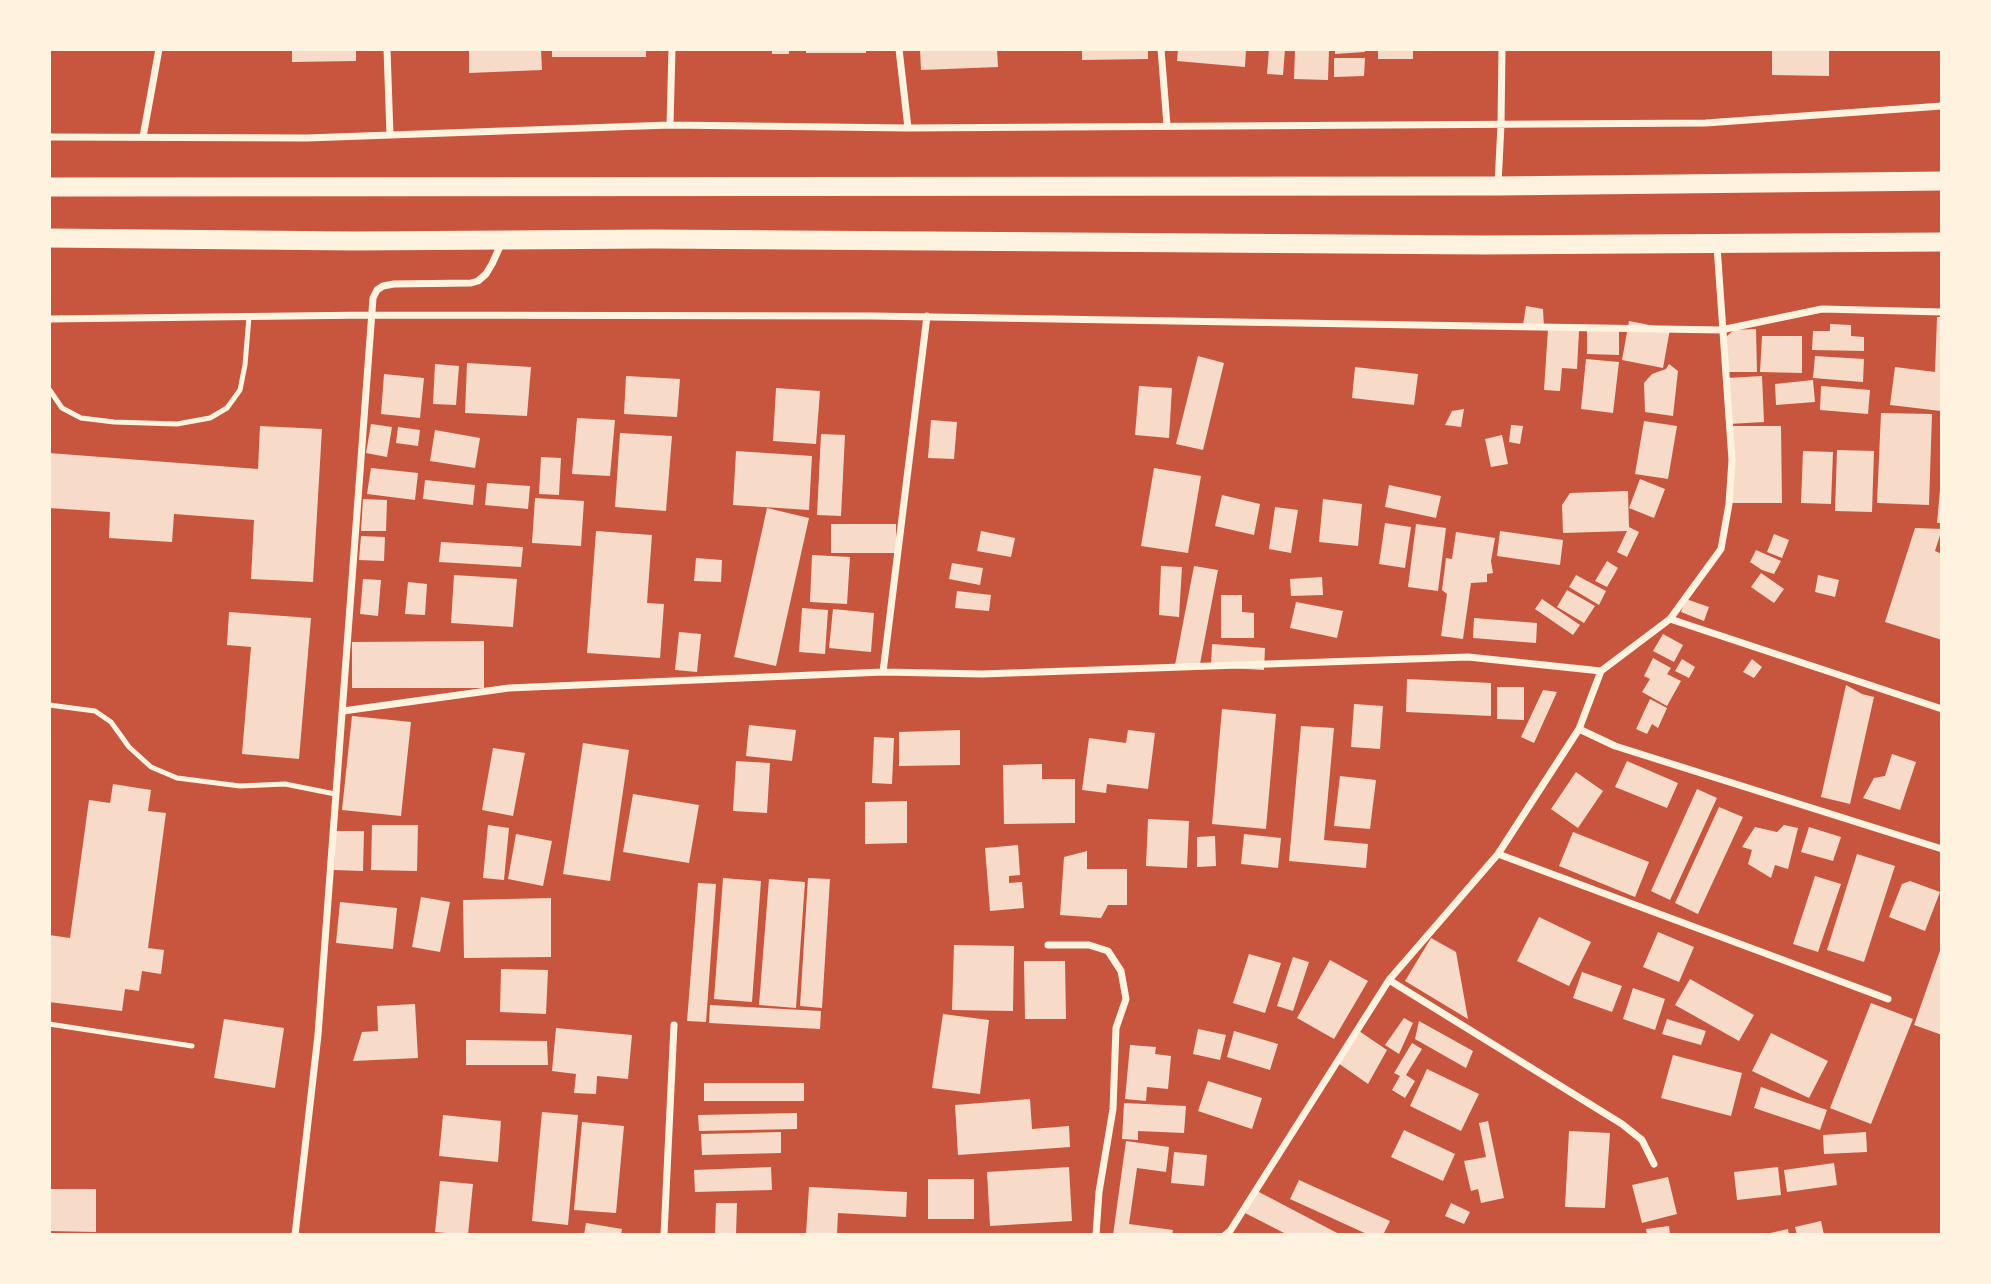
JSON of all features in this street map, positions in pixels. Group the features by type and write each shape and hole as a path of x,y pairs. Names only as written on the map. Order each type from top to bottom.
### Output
{"highway":[{"path":"49,187 1498,186 1942,181"},
{"path":"49,238 503,241 655,239 1483,246 1942,242"}],"street":[{"path":"142,137 159,49"},
{"path":"387,49 390,135"},
{"path":"670,125 672,49"},
{"path":"899,49 908,128"},
{"path":"1161,49 1167,125"},
{"path":"1498,186 1502,124 1502,49"},
{"path":"49,136 307,138 670,125 908,128 1706,123 1939,106"},
{"path":"295,1235 318,1035 374,294 383,286 406,283 478,281 486,274 503,241"},
{"path":"1225,1235 1390,981 1498,854 1579,729 1601,671 1670,620 1721,549 1729,504 1732,460 1717,243"},
{"path":"49,319 371,315 927,316 1721,330 1822,309 1942,312"},
{"path":"883,672 927,316"},
{"path":"1670,620 1942,709"},
{"path":"343,711 509,688 883,672 982,674 1468,657 1601,671"},
{"path":"1579,729 1615,746 1942,849"},
{"path":"1498,854 1888,999"},
{"path":"1048,945 1089,945 1108,951 1121,971 1126,999 1116,1028 1114,1109 1099,1192 1096,1235"},
{"path":"1390,981 1622,1124 1642,1140 1654,1164"},
{"path":"664,1235 674,1025"}],"lane":[{"path":"1939,106 1942,113"},
{"path":"49,390 62,408 81,418 177,424 210,418 227,408 240,390 249,317"},
{"path":"49,705 95,711 111,722 129,747 151,767 177,778 240,786 285,784 335,794"},
{"path":"49,1024 192,1046"}],"building":[{"path":"292,49 356,49 356,61 292,62"},
{"path":"469,49 541,49 542,70 469,73"},
{"path":"552,49 646,49 646,57 552,57"},
{"path":"772,49 789,49 789,54 772,54"},
{"path":"806,49 866,49 866,53 806,53"},
{"path":"920,49 997,49 998,67 921,70"},
{"path":"1082,49 1148,49 1148,59 1082,60"},
{"path":"1178,49 1246,49 1245,67 1177,61"},
{"path":"1269,49 1285,49 1283,75 1267,74"},
{"path":"1295,49 1329,49 1328,80 1294,79"},
{"path":"1335,49 1364,49 1365,52 1335,54"},
{"path":"1378,49 1413,49 1413,59 1378,59"},
{"path":"1772,49 1829,49 1829,76 1772,75"},
{"path":"1334,58 1365,58 1364,76 1334,77"},
{"path":"1526,306 1543,309 1544,328 1523,325"},
{"path":"1937,317 1942,317 1941,411 1890,405 1895,367 1935,372"},
{"path":"1629,321 1670,329 1663,368 1622,360"},
{"path":"1830,324 1851,325 1851,336 1864,337 1864,351 1812,350 1813,331 1830,331"},
{"path":"1548,329 1579,331 1577,369 1562,368 1560,391 1544,390"},
{"path":"1756,329 1757,372 1723,372 1723,336 1734,330"},
{"path":"1587,330 1619,331 1619,355 1587,354"},
{"path":"1762,336 1802,336 1802,373 1760,372"},
{"path":"1198,356 1224,363 1203,450 1176,444"},
{"path":"1815,356 1864,359 1863,382 1813,378"},
{"path":"1586,359 1619,362 1613,413 1581,409"},
{"path":"467,363 531,367 527,416 465,413"},
{"path":"435,364 459,366 456,405 433,404"},
{"path":"1669,364 1678,371 1673,416 1645,412 1644,383 1652,374 1666,369"},
{"path":"1355,367 1418,374 1414,405 1352,398"},
{"path":"384,374 424,378 420,418 381,414"},
{"path":"626,376 680,379 677,417 624,414"},
{"path":"1762,376 1764,422 1729,424 1727,378"},
{"path":"1813,380 1815,402 1776,405 1775,384"},
{"path":"1139,386 1172,388 1169,438 1135,435"},
{"path":"1821,386 1870,390 1868,414 1820,410"},
{"path":"776,388 820,391 816,444 773,441"},
{"path":"1464,409 1461,427 1445,425 1452,411"},
{"path":"1881,413 1932,414 1929,505 1877,503"},
{"path":"577,418 615,420 610,476 572,474"},
{"path":"931,420 957,422 954,459 928,458"},
{"path":"1644,421 1677,426 1668,479 1635,474"},
{"path":"371,424 392,427 387,457 366,453"},
{"path":"1511,425 1523,426 1520,444 1509,442"},
{"path":"260,426 322,429 313,582 251,579 254,520 174,514 172,542 109,538 110,512 49,508 49,453 258,469"},
{"path":"1729,426 1781,426 1782,503 1730,503"},
{"path":"398,427 420,430 418,446 396,443"},
{"path":"435,430 480,438 475,468 430,461"},
{"path":"620,433 672,436 666,511 615,507"},
{"path":"821,434 845,435 841,516 817,515"},
{"path":"1502,435 1508,464 1491,467 1485,439"},
{"path":"1837,450 1874,451 1872,512 1835,511"},
{"path":"736,451 812,456 809,510 733,505"},
{"path":"1803,451 1833,452 1831,504 1801,503"},
{"path":"541,457 561,458 559,495 539,494"},
{"path":"371,468 418,473 415,500 367,494"},
{"path":"1154,468 1201,476 1188,553 1141,546"},
{"path":"1640,479 1665,489 1654,518 1629,508"},
{"path":"425,480 475,485 473,505 423,499"},
{"path":"487,483 530,486 528,509 485,505"},
{"path":"1389,485 1441,496 1436,518 1385,507"},
{"path":"1940,490 1942,523 1937,523"},
{"path":"1628,491 1629,527 1639,532 1627,557 1617,552 1627,531 1563,533 1562,505 1570,493"},
{"path":"1222,495 1260,504 1254,535 1215,526"},
{"path":"535,498 584,501 581,546 532,543"},
{"path":"363,499 387,500 386,531 361,531"},
{"path":"1323,499 1362,504 1358,546 1319,542"},
{"path":"1275,507 1298,510 1291,553 1269,549"},
{"path":"767,508 809,518 776,666 734,657"},
{"path":"1385,523 1411,527 1405,568 1379,564"},
{"path":"831,524 896,524 896,553 831,553"},
{"path":"1416,524 1446,528 1438,591 1408,587"},
{"path":"1915,528 1942,529 1935,551 1942,554 1942,640 1885,622"},
{"path":"596,531 652,535 647,603 664,604 660,658 587,653"},
{"path":"981,531 1015,538 1011,557 977,551"},
{"path":"1500,531 1563,540 1560,565 1497,556"},
{"path":"1456,532 1495,538 1491,561 1493,573 1487,574 1487,582 1471,583 1463,639 1441,636 1447,594 1442,590 1446,558 1452,559"},
{"path":"1774,534 1789,540 1782,558 1767,552"},
{"path":"361,536 385,537 384,561 359,560"},
{"path":"441,542 523,547 521,567 439,562"},
{"path":"1756,550 1781,561 1774,574 1750,562"},
{"path":"812,555 850,557 847,604 810,602"},
{"path":"696,558 722,560 721,582 694,581"},
{"path":"1607,561 1618,568 1607,587 1595,581"},
{"path":"952,563 983,568 980,585 949,579"},
{"path":"1161,566 1182,567 1179,617 1159,615"},
{"path":"1194,566 1218,570 1199,669 1175,665"},
{"path":"1761,573 1784,589 1774,603 1751,587"},
{"path":"454,575 517,579 513,627 451,623"},
{"path":"1576,575 1606,591 1599,605 1569,587"},
{"path":"1818,575 1839,580 1835,597 1815,592"},
{"path":"1322,577 1323,595 1291,596 1290,579"},
{"path":"363,579 381,580 378,616 360,614"},
{"path":"408,582 427,584 425,615 405,614"},
{"path":"1567,590 1595,606 1584,623 1557,607"},
{"path":"957,591 991,595 989,611 955,608"},
{"path":"1221,595 1242,595 1242,612 1254,613 1254,638 1221,638"},
{"path":"1542,599 1580,625 1573,635 1535,609"},
{"path":"1686,599 1709,607 1704,621 1681,612"},
{"path":"1296,602 1343,611 1337,638 1290,628"},
{"path":"802,608 828,610 825,654 799,652"},
{"path":"833,609 874,613 871,652 829,648"},
{"path":"229,612 311,618 299,759 242,754 251,647 227,645"},
{"path":"1474,618 1537,623 1536,643 1473,638"},
{"path":"679,632 701,634 697,672 675,670"},
{"path":"1663,634 1683,645 1674,662 1653,651"},
{"path":"484,641 484,688 352,688 352,642"},
{"path":"1212,644 1265,648 1264,670 1211,667"},
{"path":"1653,658 1671,668 1667,674 1681,681 1667,706 1642,692 1650,679 1644,676"},
{"path":"1682,659 1695,667 1689,678 1675,671"},
{"path":"1752,659 1762,667 1754,678 1743,672"},
{"path":"1407,679 1491,683 1491,716 1406,712"},
{"path":"1846,685 1874,697 1850,804 1821,797"},
{"path":"1497,687 1524,687 1524,720 1497,719"},
{"path":"1543,690 1557,692 1534,743 1521,737"},
{"path":"1650,699 1667,708 1658,728 1652,724 1647,734 1636,729"},
{"path":"1354,704 1383,706 1380,749 1351,747"},
{"path":"1222,709 1276,714 1266,829 1212,824"},
{"path":"352,716 411,722 401,816 342,810"},
{"path":"749,725 796,730 792,761 746,756"},
{"path":"1301,726 1334,728 1324,840 1368,844 1366,868 1289,861"},
{"path":"960,730 960,765 899,766 899,732"},
{"path":"1128,730 1155,733 1148,789 1107,784 1106,793 1082,790 1089,738 1126,743"},
{"path":"874,737 894,738 892,784 872,783"},
{"path":"583,743 629,750 610,881 563,874"},
{"path":"493,748 525,753 513,816 482,810"},
{"path":"1892,754 1916,762 1900,810 1863,798 1874,778 1885,776"},
{"path":"736,761 770,763 767,813 733,811"},
{"path":"1627,761 1678,783 1667,808 1615,787"},
{"path":"1042,764 1042,779 1075,779 1075,823 1004,824 1003,765"},
{"path":"1576,772 1603,791 1578,828 1551,809"},
{"path":"1340,776 1376,780 1370,829 1334,826"},
{"path":"113,784 151,790 148,811 166,813 148,948 164,950 161,974 142,971 139,991 125,989 122,1011 49,1002 49,935 70,938 89,800 110,803"},
{"path":"1697,789 1717,798 1670,900 1651,891"},
{"path":"633,794 699,805 689,863 623,852"},
{"path":"907,801 907,843 865,844 865,802"},
{"path":"1719,807 1743,817 1698,914 1675,903"},
{"path":"1148,819 1189,821 1187,868 1146,866"},
{"path":"372,825 418,825 417,871 371,870"},
{"path":"488,825 509,828 504,880 483,878"},
{"path":"1784,825 1798,828 1788,869 1775,865 1771,878 1748,864 1752,850 1742,847 1755,827 1777,832"},
{"path":"1809,827 1841,837 1833,861 1801,852"},
{"path":"335,831 364,831 363,871 334,870"},
{"path":"1573,832 1649,862 1635,897 1559,866"},
{"path":"516,834 552,841 543,886 508,879"},
{"path":"1244,834 1281,838 1278,868 1241,864"},
{"path":"1215,836 1216,866 1197,867 1197,837"},
{"path":"1018,845 1020,875 1009,876 1009,883 1022,882 1024,908 990,911 985,848"},
{"path":"1087,851 1087,869 1127,869 1127,905 1108,905 1101,918 1060,915 1064,857"},
{"path":"1857,854 1895,866 1864,962 1827,950"},
{"path":"1815,876 1841,884 1818,952 1793,944"},
{"path":"723,878 761,881 752,1002 714,999"},
{"path":"808,878 830,879 822,1008 800,1006"},
{"path":"769,879 805,882 796,1008 759,1005"},
{"path":"1910,881 1940,892 1925,931 1889,917 1902,884"},
{"path":"698,883 716,884 706,1022 687,1021"},
{"path":"421,897 450,902 440,952 412,947"},
{"path":"551,898 551,957 464,958 463,900"},
{"path":"340,902 397,908 393,949 336,943"},
{"path":"1539,917 1591,942 1569,986 1517,961"},
{"path":"1658,932 1694,947 1679,982 1643,967"},
{"path":"1431,938 1456,952 1468,1019 1405,981"},
{"path":"954,945 1014,946 1013,1011 952,1010"},
{"path":"1942,945 1942,1035 1914,1025"},
{"path":"1249,954 1281,963 1265,1013 1233,1003"},
{"path":"1293,957 1309,962 1293,1011 1277,1006"},
{"path":"1330,960 1368,981 1334,1039 1297,1018"},
{"path":"1024,961 1065,961 1066,1019 1025,1019"},
{"path":"501,969 548,970 546,1014 500,1012"},
{"path":"1582,972 1622,986 1612,1012 1573,998"},
{"path":"1690,979 1754,1015 1739,1041 1675,1005"},
{"path":"1633,988 1665,999 1655,1030 1623,1019"},
{"path":"1871,1003 1913,1019 1871,1124 1830,1108"},
{"path":"415,1004 418,1058 353,1061 362,1032 378,1031 377,1006"},
{"path":"710,1005 821,1011 820,1029 709,1023"},
{"path":"943,1014 989,1020 980,1094 932,1088"},
{"path":"1404,1018 1413,1023 1399,1054 1385,1045"},
{"path":"224,1019 284,1028 275,1088 214,1078"},
{"path":"1667,1019 1706,1031 1701,1045 1662,1034"},
{"path":"1419,1021 1473,1051 1466,1068 1415,1039"},
{"path":"556,1028 632,1035 628,1079 597,1076 596,1094 574,1093 576,1074 552,1071"},
{"path":"1198,1029 1226,1035 1220,1060 1193,1054"},
{"path":"1234,1031 1278,1044 1270,1070 1227,1057"},
{"path":"1359,1031 1387,1050 1368,1084 1338,1063"},
{"path":"1771,1033 1828,1061 1809,1098 1752,1071"},
{"path":"466,1040 547,1041 548,1065 466,1065"},
{"path":"1412,1043 1422,1049 1406,1075 1415,1081 1405,1098 1392,1090 1400,1076 1394,1073"},
{"path":"1130,1045 1156,1047 1155,1054 1171,1056 1168,1089 1147,1087 1146,1101 1125,1099"},
{"path":"1673,1055 1742,1073 1731,1116 1661,1098"},
{"path":"1427,1069 1479,1094 1461,1131 1410,1106"},
{"path":"1208,1081 1262,1098 1252,1129 1198,1111"},
{"path":"704,1083 804,1083 804,1101 704,1101"},
{"path":"1761,1087 1827,1110 1820,1130 1754,1108"},
{"path":"1030,1099 1032,1129 1069,1126 1070,1147 958,1155 955,1105"},
{"path":"1124,1103 1186,1106 1184,1133 1138,1131 1138,1140 1122,1139"},
{"path":"542,1112 578,1115 568,1225 532,1221"},
{"path":"797,1113 797,1129 699,1131 698,1115"},
{"path":"443,1115 501,1121 498,1162 439,1156"},
{"path":"1488,1121 1504,1198 1481,1203 1478,1189 1471,1191 1464,1161 1486,1157 1479,1123"},
{"path":"582,1122 624,1126 616,1213 574,1210"},
{"path":"1404,1130 1455,1154 1443,1181 1391,1157"},
{"path":"1569,1131 1610,1133 1605,1208 1565,1207"},
{"path":"781,1132 781,1153 702,1155 701,1134"},
{"path":"1866,1132 1867,1152 1824,1154 1823,1135"},
{"path":"1126,1141 1169,1147 1166,1172 1137,1168 1129,1224 1173,1230 1172,1235 1113,1235"},
{"path":"1174,1152 1207,1155 1204,1186 1171,1183"},
{"path":"1834,1163 1837,1185 1787,1192 1784,1170"},
{"path":"771,1167 772,1190 695,1192 694,1170"},
{"path":"1069,1167 1072,1221 990,1226 987,1172"},
{"path":"1778,1167 1781,1195 1737,1200 1734,1172"},
{"path":"1668,1177 1677,1214 1642,1223 1632,1185"},
{"path":"928,1179 974,1179 974,1219 928,1219"},
{"path":"1299,1180 1390,1221 1383,1235 1369,1235 1290,1199"},
{"path":"440,1181 473,1184 468,1235 435,1232"},
{"path":"809,1187 907,1192 906,1217 838,1213 837,1235 806,1234"},
{"path":"49,1189 96,1189 96,1232 49,1231"},
{"path":"1257,1191 1341,1235 1288,1235 1245,1213"},
{"path":"716,1203 737,1203 736,1235 715,1235"},
{"path":"1451,1203 1470,1212 1464,1224 1445,1216"},
{"path":"1821,1221 1824,1235 1797,1235 1795,1227"},
{"path":"586,1223 622,1229 621,1235 584,1235"},
{"path":"1669,1226 1670,1235 1647,1235 1646,1229"},
{"path":"1788,1229 1789,1235 1766,1235 1766,1234"}]}
